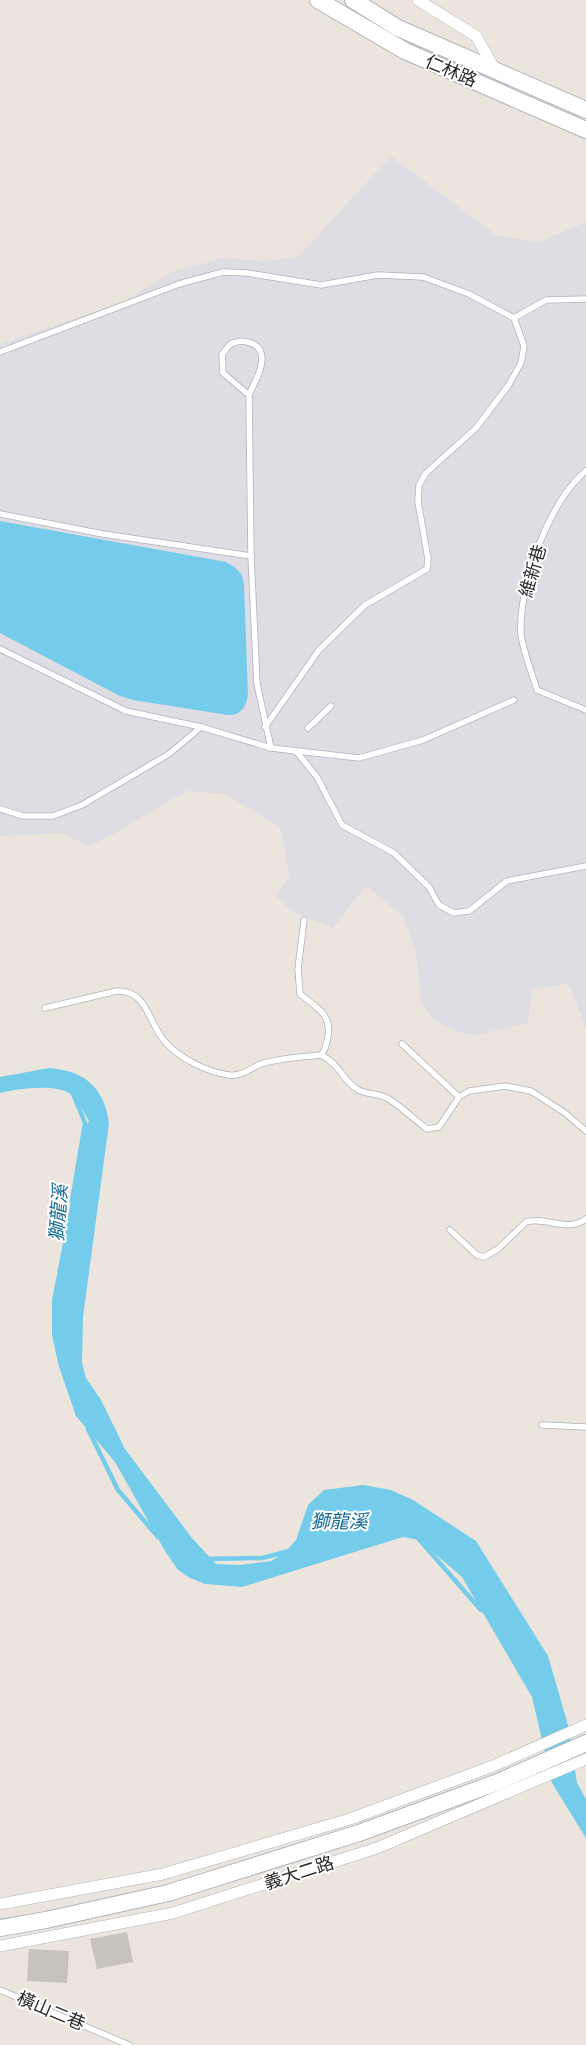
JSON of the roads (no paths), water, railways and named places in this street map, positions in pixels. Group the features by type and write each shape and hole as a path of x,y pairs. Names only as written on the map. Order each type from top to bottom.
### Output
{"street":[{"name":"仁林路","path":"318,0 405,51 585,126"},
{"name":"仁林路","path":"353,0 398,28 586,110"},
{"path":"418,0 476,36 495,70"},
{"name":"義大二路","path":"0,1904 163,1874 350,1820 493,1766 586,1725"},
{"name":"義大二路","path":"0,1946 173,1913 377,1848 501,1788 586,1743"},
{"name":"義大二路","path":"0,1928 46,1920 168,1893 501,1788 586,1759"}],"lane":[{"path":"0,352 179,284 223,272 247,273 321,285 378,275 423,277 469,294 514,318 524,346 521,363 508,386 476,428 426,473 419,485 418,502 428,559 427,569 365,605 319,650 265,727"},
{"path":"514,318 546,300 586,299"},
{"path":"249,395 223,372 222,354 232,343 246,342 257,346 261,353 260,372 249,395 251,556 256,684 271,748"},
{"name":"維新巷","path":"586,471 563,494 541,540 524,591 521,635 537,690 586,710"},
{"path":"0,514 103,534 251,556"},
{"path":"0,649 126,711 201,727 271,748 359,758 423,740 514,700"},
{"path":"308,728 331,706"},
{"path":"1,809 23,816 53,816 82,805 169,754 201,727"},
{"path":"296,751 317,777 342,825 394,853 428,887 439,905 454,913 469,911 507,880 586,866"},
{"path":"304,920 298,969 300,994 328,1019 330,1027 327,1043 325,1051 321,1055"},
{"path":"46,1008 124,990 141,999 164,1041 192,1062 215,1072 231,1075 243,1074 265,1062 321,1055 331,1060 358,1090 387,1098 427,1129 439,1127 459,1097 469,1090 506,1086 531,1090 565,1113 586,1131"},
{"path":"402,1044 459,1097"},
{"path":"450,1230 477,1255 484,1257 498,1249 526,1222 532,1220 565,1225 574,1224 586,1218"},
{"path":"542,1425 586,1427"},
{"name":"橫山二巷","path":"0,1990 129,2045"}],"water":[{"path":"0,521 226,562 236,568 242,576 244,584 248,696 242,710 236,714 228,715 133,700 120,696 0,633"},
{"name":"獅龍溪","path":"49,1068 73,1073 91,1083 103,1100 109,1123 83,1317 82,1363 86,1378 101,1400 125,1449 192,1538 216,1564 240,1565 271,1561 286,1551 296,1540 308,1505 324,1490 363,1485 391,1490 413,1500 476,1541 548,1656 568,1725 577,1783 586,1799 586,1838 552,1783 532,1697 462,1577 419,1540 403,1537 242,1587 205,1584 190,1578 178,1570 165,1551 115,1462 76,1416 59,1367 52,1335 52,1300 85,1129 89,1121 74,1097 68,1092 59,1089 38,1088 0,1093 0,1077"}],"waterway":[{"name":"獅龍溪","path":"72,1201 85,1123 73,1094"},
{"name":"獅龍溪","path":"88,1429 118,1490 158,1537"},
{"name":"獅龍溪","path":"417,1537 481,1610"},
{"name":"獅龍溪","path":"206,1559 262,1558 289,1551"}]}
